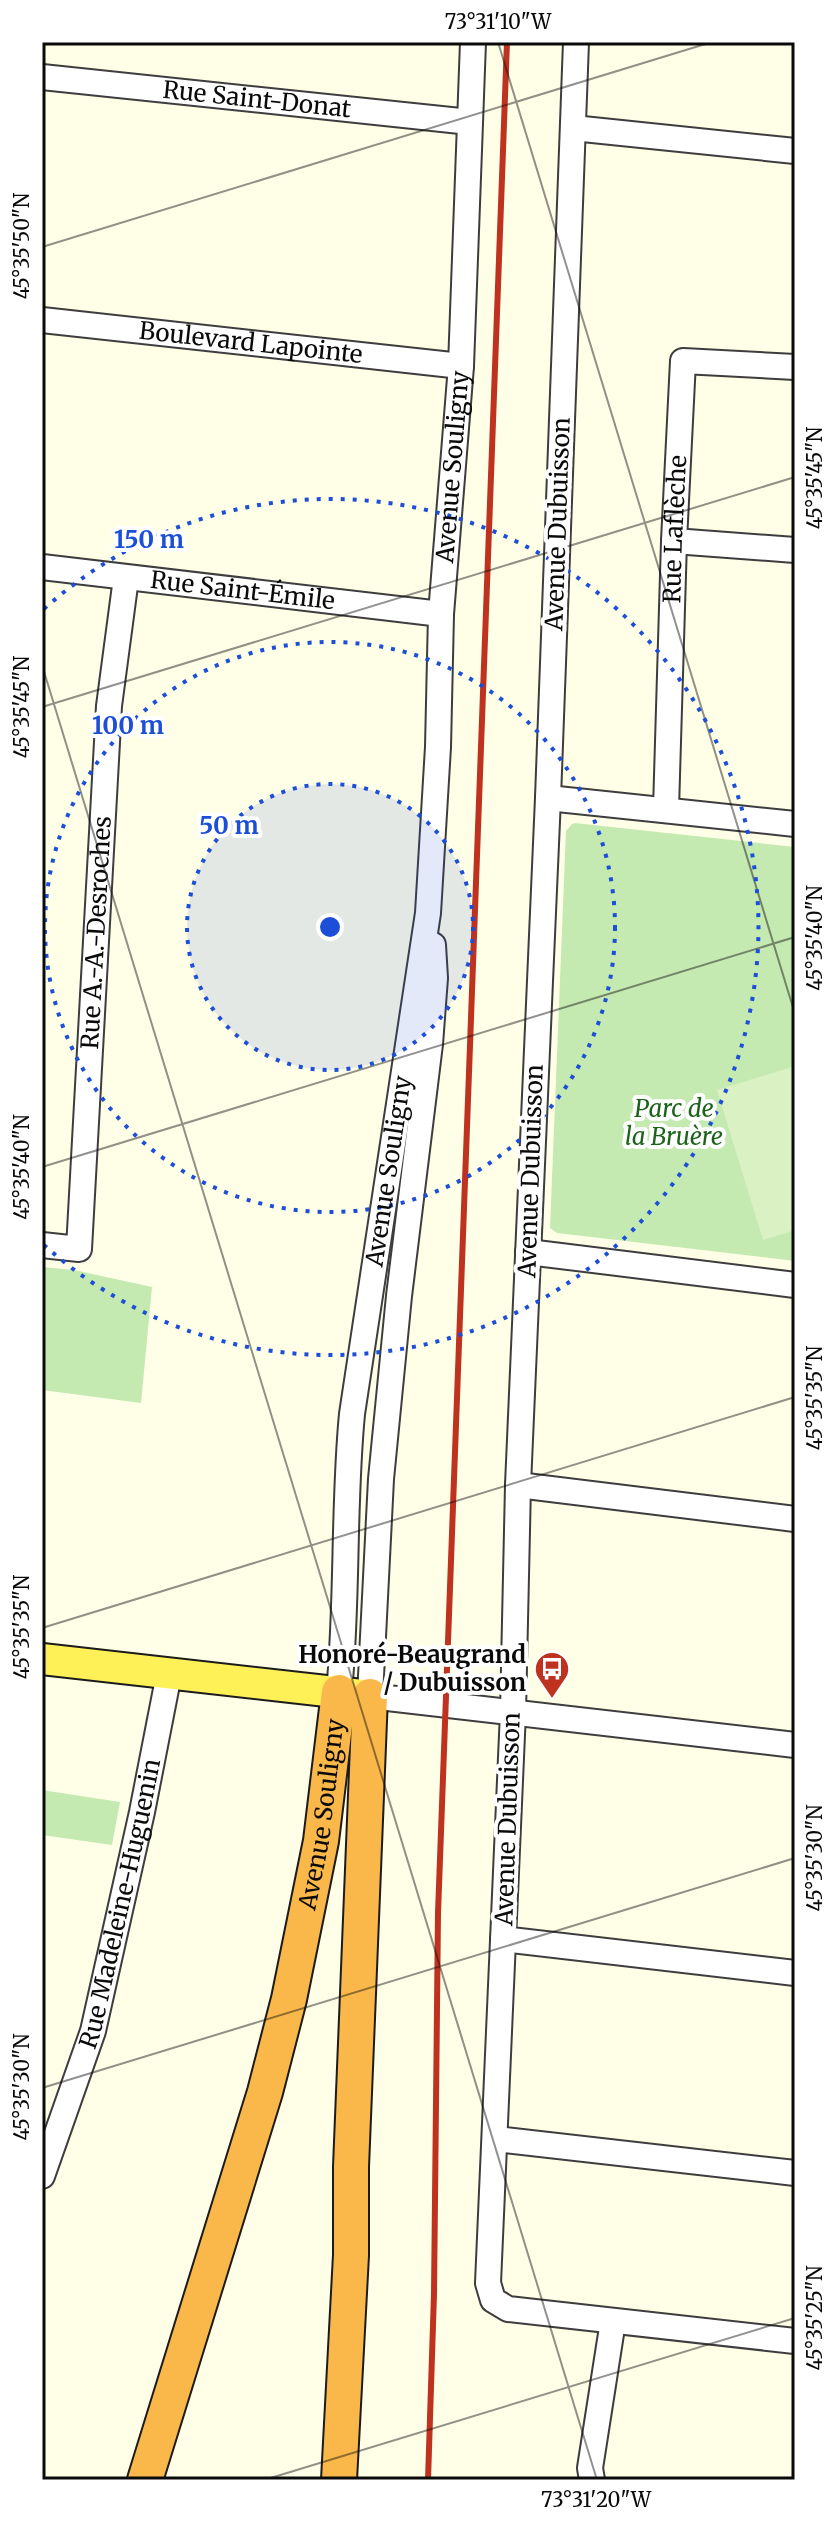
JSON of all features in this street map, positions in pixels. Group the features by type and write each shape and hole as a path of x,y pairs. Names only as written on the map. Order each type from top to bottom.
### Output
{"highway":[{"name":"Avenue Souligny","path":"145,2480 265,2092 289,1999 354,1694"},
{"name":"Avenue Souligny","path":"339,2476 351,2255 354,1694"}],"main road":[{"path":"42,1659 354,1694"}],"street":[{"name":"Avenue Souligny","path":"354,1694 345,1496 352,1414 429,891 438,747 441,614 461,366 473,42"},
{"name":"Avenue Dubuisson","path":"576,42 518,1485 513,1712 488,2283 493,2300 508,2309 613,2321"},
{"name":"Rue Saint-Donat","path":"42,77 470,122"},
{"path":"573,128 795,151"},
{"name":"Boulevard Lapointe","path":"42,320 461,366"},
{"name":"Rue Laflèche","path":"666,809 683,361 795,367"},
{"path":"674,541 795,550"},
{"name":"Rue Saint-Émile","path":"42,567 441,614"},
{"name":"Rue A.-A.-Desroches","path":"42,1245 79,1249 109,706 126,578"},
{"path":"548,798 795,824"},
{"name":"Avenue Souligny","path":"354,1694 377,1528 389,1388 430,1044 435,978 429,891"},
{"path":"528,1252 795,1285"},
{"path":"518,1485 795,1519"},
{"name":"Rue Madeleine-Huguenin","path":"42,2176 93,2031 169,1674"},
{"path":"354,1694 795,1745"},
{"path":"503,1939 795,1973"},
{"path":"496,2139 795,2173"},
{"path":"592,2480 590,2468 613,2321 795,2341"}],"green space":[{"name":"Parc de la Bruère","path":"575,823 795,847 795,1261 557,1233 550,1228 566,831"},
{"path":"795,1066 795,1230 763,1240 717,1090"},
{"path":"42,1267 74,1270 152,1287 141,1403 42,1390"},
{"path":"42,1790 120,1802 112,1845 42,1835"}],"railway":[{"path":"428,2480 434,2294 438,1913 507,42"}],"place":[{"name":"Honoré-Beaugrand / Dubuisson","path":"552,1700"}]}
